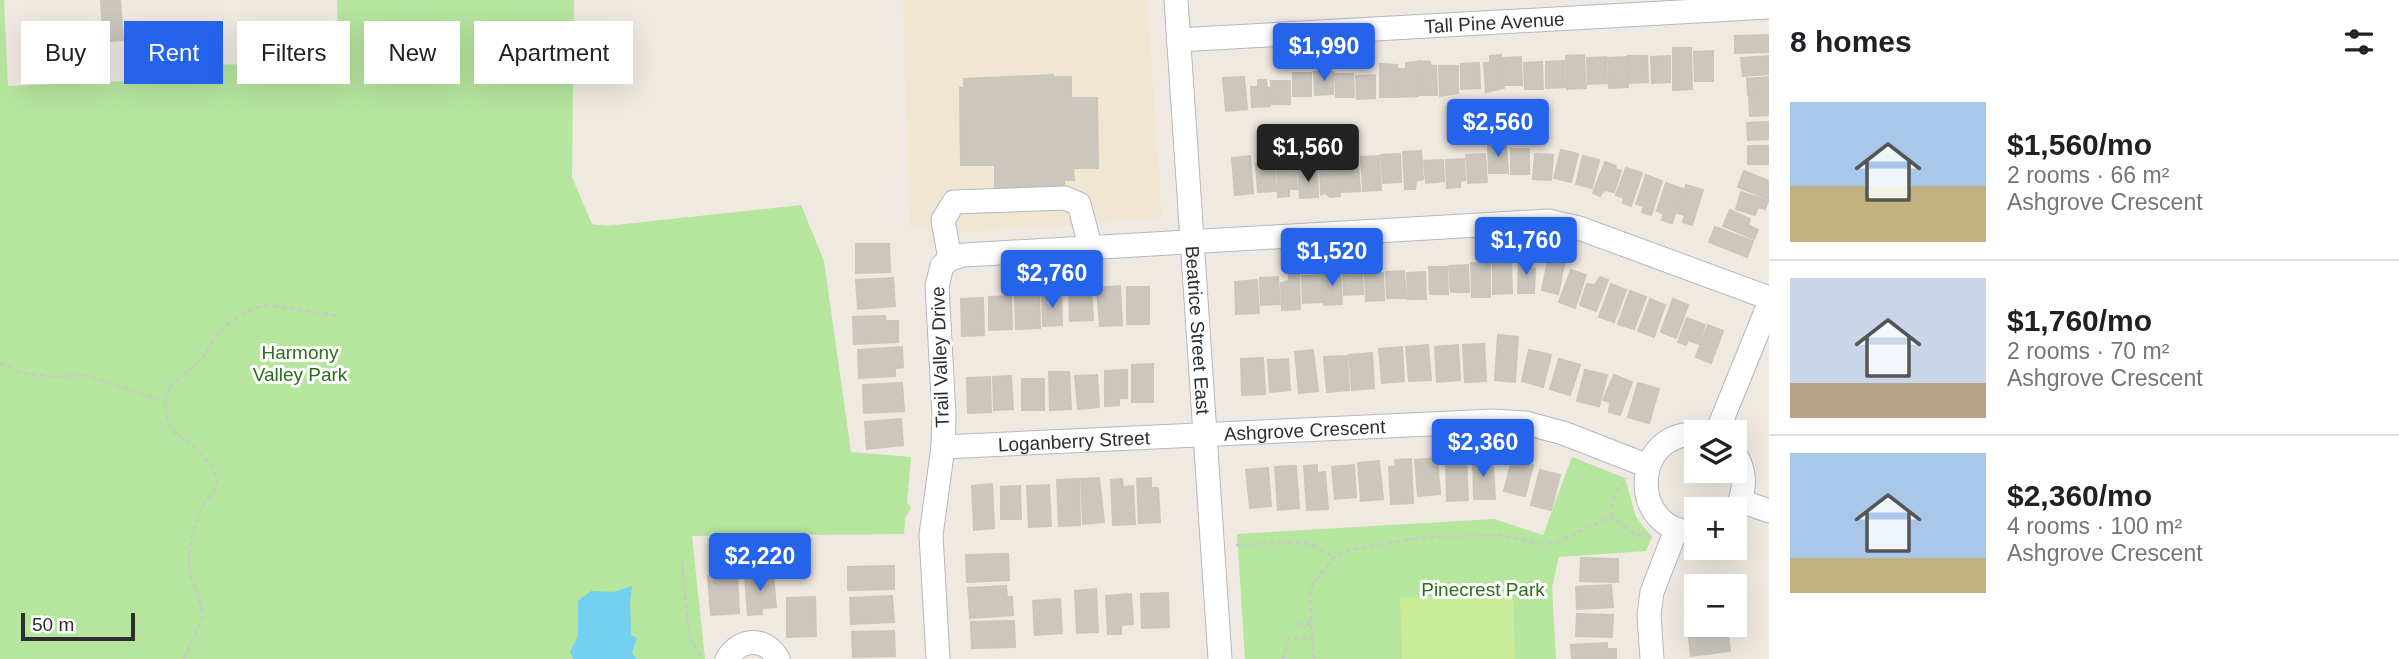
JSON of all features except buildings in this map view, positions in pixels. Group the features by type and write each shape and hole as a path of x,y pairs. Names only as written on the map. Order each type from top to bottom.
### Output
{"street":[{"name":"Beatrice Street East","path":"1176,0 1220,659"},
{"name":"Tall Pine Avenue","path":"1178,40 1769,7"},
{"path":"950,259 943,220 954,202 1065,198 1079,204 1091,249"},
{"path":"1192,243 1298,234 1556,222 1769,298"},
{"name":"Trail Valley Drive","path":"938,659 931,535 943,447 944,415 937,286 942,266 950,259 964,255 1192,243"},
{"path":"1722,420 1769,304"},
{"name":"Ashgrove Crescent","path":"1205,436 1452,422 1526,423 1563,433 1648,466"},
{"path":"1684,435 1663,444 1654,454 1645,481 1650,504 1663,522 1684,530"},
{"name":"Loganberry Street","path":"943,447 1205,436"},
{"path":"1747,508 1769,511"},
{"path":"1652,659 1649,615 1652,592 1684,535"},
{"path":"727,659 733,650 750,642 767,646 778,659"}],"path":[{"path":"184,659 203,617 190,575 191,540 201,508 215,490 216,480 211,465 198,450 174,432 168,423 165,402 171,385 202,359 219,332 237,317 254,308 268,305 340,316"},
{"path":"0,363 22,373 44,376 86,375 165,402"},
{"path":"1611,517 1615,489 1627,478"},
{"path":"1611,517 1634,533 1654,539"},
{"path":"1314,659 1310,596 1313,584 1334,557 1369,545 1424,537 1499,535 1555,544 1611,517"},
{"path":"1236,544 1301,542 1334,557"},
{"path":"682,561 689,636 702,659"},
{"path":"1298,624 1311,624"},
{"path":"1283,659 1289,639 1312,638"}],"shaded area":[{"path":"903,0 1147,0 1162,218 953,233 933,244 925,226 910,227"}],"green space":[{"name":"Harmony Valley Park","path":"0,0 4,0 8,86 110,84 110,82 124,81 124,84 223,84 223,64 237,65 237,84 350,84 350,21 338,21 337,0 574,0 574,21 474,21 474,84 573,84 572,177 592,224 606,226 801,205 824,261 851,452 911,457 907,503 911,507 905,519 904,534 692,536 705,659 0,659"},
{"name":"Pinecrest Park","path":"1572,457 1625,478 1636,517 1652,537 1646,551 1559,557 1552,587 1556,659 1245,659 1237,534 1494,519 1543,535"},
{"path":"1513,593 1515,659 1402,659 1400,598"}],"water":[{"path":"632,586 631,635 637,638 632,653 637,659 573,659 570,652 578,636 578,601 591,591 613,592"}]}
